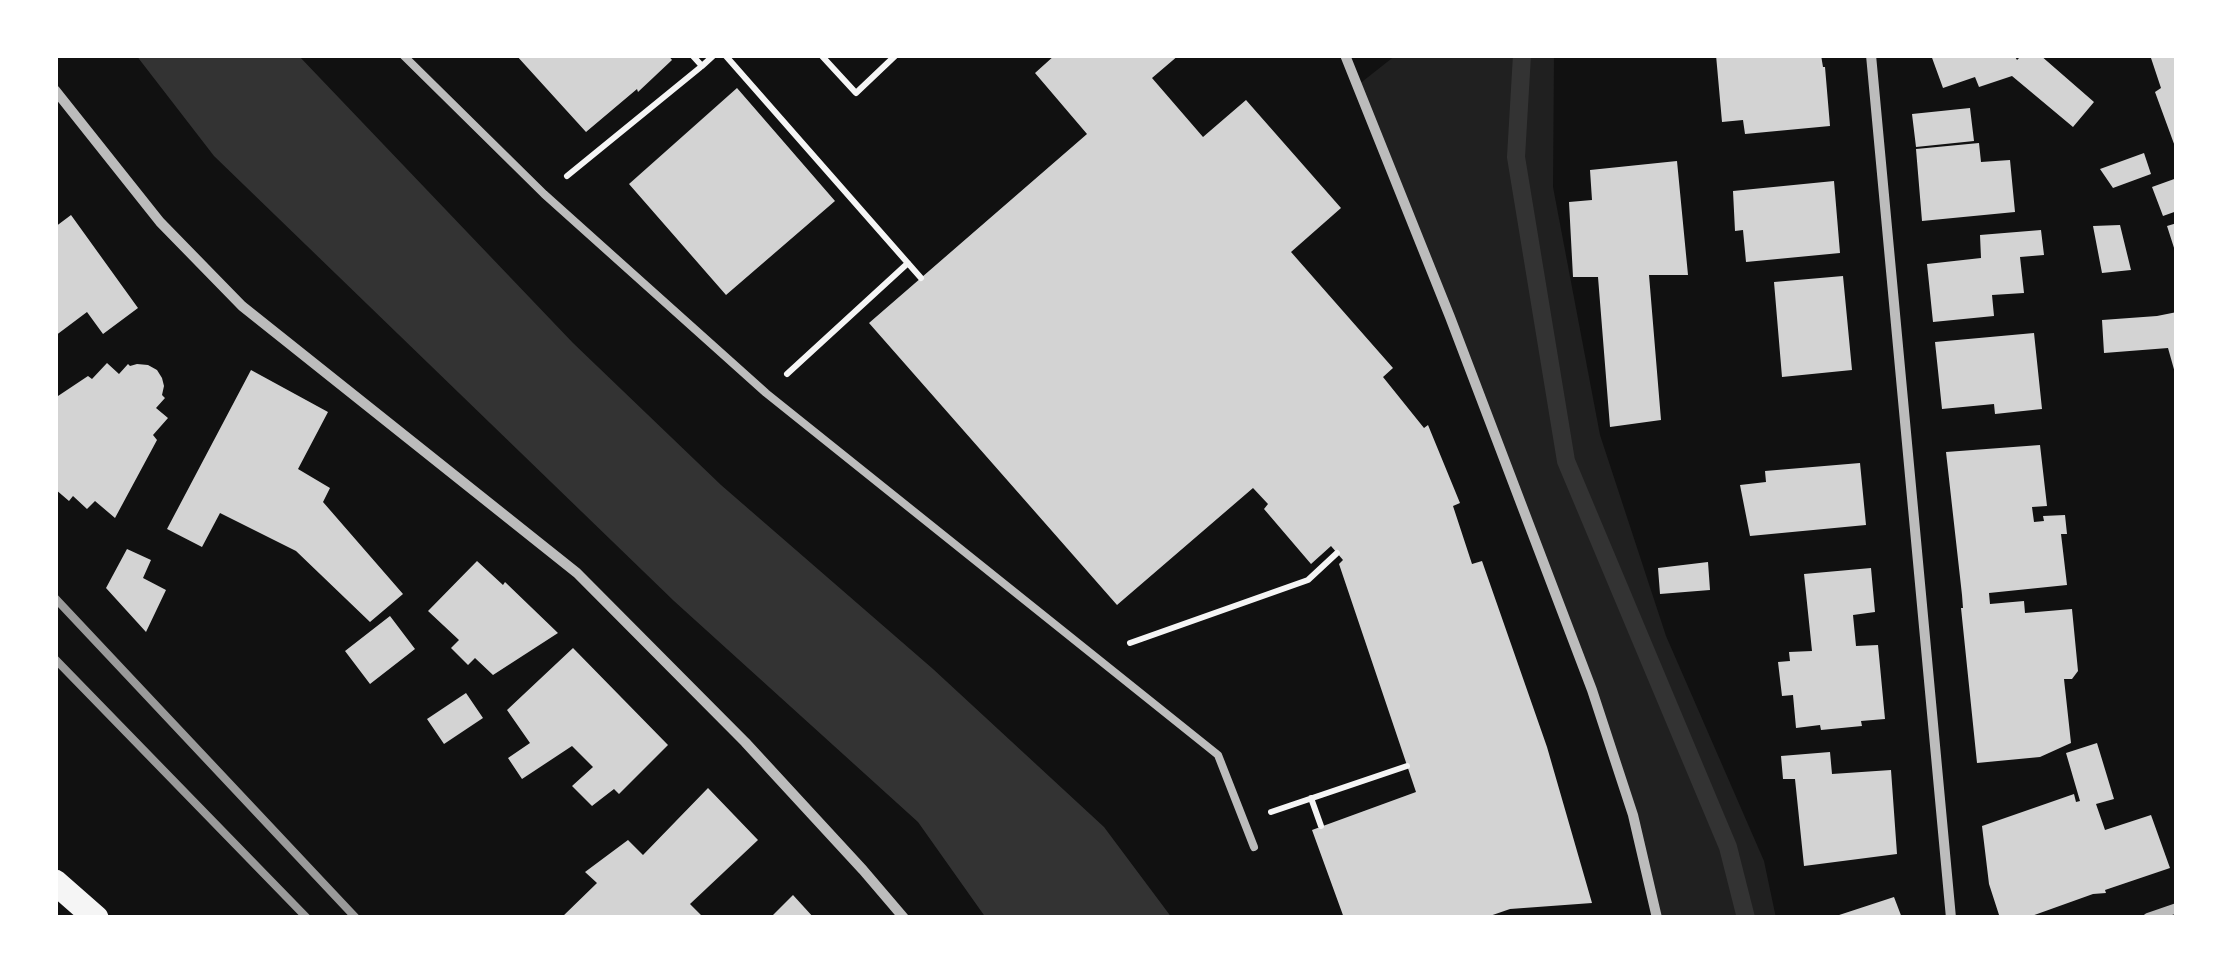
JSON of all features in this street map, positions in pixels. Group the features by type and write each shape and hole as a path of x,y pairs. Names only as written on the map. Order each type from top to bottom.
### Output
{"main road":[{"path":"55,882 96,918"}],"street":[{"path":"1344,55 1450,317 1592,690 1633,815 1656,918"},
{"path":"1871,55 1952,918"},
{"path":"55,90 160,222 242,306 576,572 745,742 904,918"},
{"path":"2148,918 2177,908"}],"lane":[{"path":"402,55 544,194 766,393 1218,755 1254,847"}],"path":[{"path":"692,55 702,66"},
{"path":"544,194 714,55"},
{"path":"725,55 921,278"},
{"path":"821,55 856,94 896,55"},
{"path":"766,393 908,263"},
{"path":"1094,655 1305,581 1337,553"},
{"path":"1244,820 1407,766"},
{"path":"1311,798 1321,826"}],"shaded area":[{"path":"136,55 298,55 573,343 721,485 933,669 1104,827 1172,918 986,918 918,822 674,601 214,156"},
{"path":"1396,55 1554,55 1553,187 1600,435 1666,636 1764,861 1776,918 1656,918 1592,690 1358,85"}],"building":[{"path":"516,55 668,55 672,60 586,132"},
{"path":"1055,55 1179,55 1152,78 1203,137 1246,100 1341,208 1291,252 1393,368 1383,377 1424,428 1428,425 1460,503 1453,506 1472,564 1482,561 1547,747 1592,903 1510,909 1484,918 1344,918 1312,830 1416,792 1339,564 1343,560 1331,546 1311,564 1264,509 1268,504 1253,488 1117,605 869,323 1087,134 1035,73"},
{"path":"1716,55 1821,55 1830,126 1745,134 1743,120 1722,122"},
{"path":"1931,55 2014,55 2017,60 2022,55 2040,55 2094,102 2073,127 2012,76 1979,87 1975,77 1943,88"},
{"path":"2150,55 2177,55 2177,152 2155,92 2161,88"},
{"path":"737,88 835,201 726,295 629,184"},
{"path":"1970,108 1974,141 1916,147 1912,114"},
{"path":"1979,143 1981,162 2010,160 2015,212 1922,221 1916,149"},
{"path":"2144,153 2151,174 2113,188 2100,169"},
{"path":"1677,161 1688,275 1649,275 1661,420 1610,427 1598,277 1573,277 1569,202 1592,200 1590,170"},
{"path":"2177,178 2177,211 2163,216 2152,187"},
{"path":"1834,181 1840,253 1746,262 1743,230 1735,231 1733,191"},
{"path":"71,215 138,308 103,334 87,312 55,336 55,227"},
{"path":"2177,223 2177,253 2176,254 2167,226"},
{"path":"2120,225 2131,270 2102,273 2093,226"},
{"path":"2041,230 2044,255 2020,257 2024,293 1992,295 1994,316 1933,322 1927,264 1981,258 1980,235"},
{"path":"1843,276 1852,370 1782,377 1774,282"},
{"path":"2177,312 2177,380 2168,348 2104,353 2102,320"},
{"path":"2034,333 2042,409 1995,414 1994,404 1942,409 1935,342"},
{"path":"107,363 119,374 128,364 148,365 157,370 165,398 156,408 168,418 153,435 157,440 115,518 95,501 87,509 73,496 69,501 55,489 55,398 88,376 92,379"},
{"path":"251,370 328,412 298,469 330,488 323,502 403,594 370,622 296,551 220,513 202,547 167,529"},
{"path":"2040,445 2047,506 2032,507 2034,522 2044,521 2043,516 2065,515 2067,534 2061,534 2067,585 1989,593 1990,604 2024,601 2025,613 2072,609 2078,671 2072,679 2064,679 2071,743 2040,757 1977,763 1946,452"},
{"path":"1860,463 1866,525 1750,536 1740,485 1766,482 1765,471"},
{"path":"127,549 151,560 143,578 166,590 146,632 106,588"},
{"path":"477,561 558,633 493,675 475,658 468,665 451,648 459,640 428,611"},
{"path":"1708,562 1710,590 1660,594 1658,568"},
{"path":"1871,568 1875,612 1853,615 1856,646 1878,645 1885,719 1861,721 1862,726 1796,728 1793,695 1782,696 1778,662 1790,661 1789,652 1812,651 1804,574"},
{"path":"390,616 415,649 370,684 345,651"},
{"path":"573,648 668,745 619,794 614,789 592,806 572,786 593,767 572,746 522,779 508,758 530,743 507,710"},
{"path":"466,693 483,718 444,744 427,719"},
{"path":"2097,743 2114,799 2096,804 2105,830 2151,815 2170,868 2026,918 2000,918 1989,884 1982,826 2074,794 2076,802 2080,801 2066,753"},
{"path":"1830,752 1832,774 1891,770 1897,854 1804,866 1795,779 1783,779 1781,756"},
{"path":"708,788 758,840 690,904 704,918 561,918 597,883 585,872 628,840 643,855"},
{"path":"793,895 814,918 770,918"},
{"path":"1894,897 1902,918 1833,918 1833,917"}],"waterway":[{"path":"1522,55 1516,157 1566,461 1728,847 1746,918"}],"railway":[{"path":"55,598 356,918"},
{"path":"55,659 307,918"}]}
